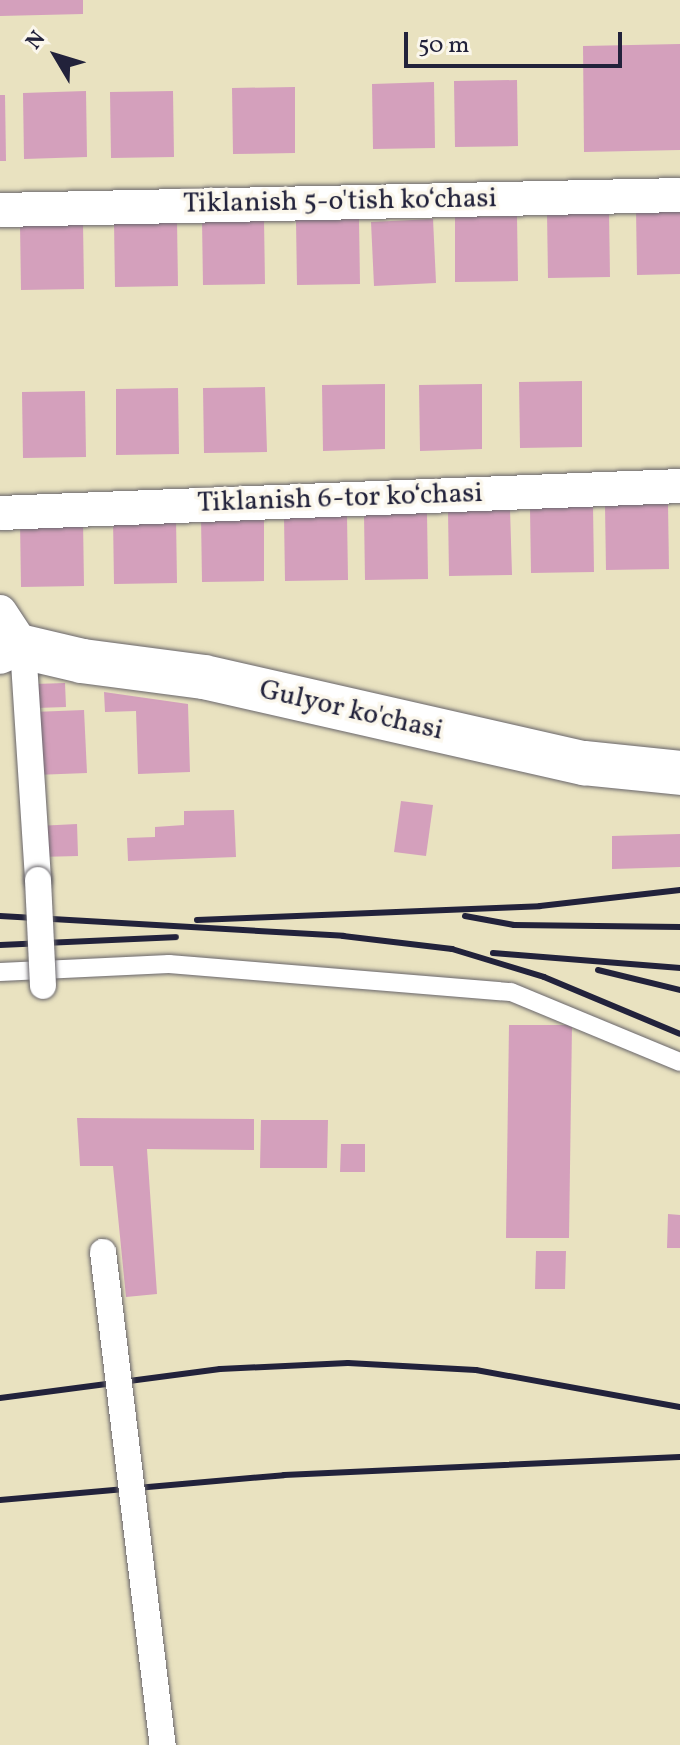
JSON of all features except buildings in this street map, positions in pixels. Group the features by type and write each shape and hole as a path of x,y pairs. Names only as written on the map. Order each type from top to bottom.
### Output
{"street":[{"name":"Tiklanish 5-o'tish ko‘chasi","path":"0,210 680,195"},
{"name":"Tiklanish 6-tor ko‘chasi","path":"0,513 680,486"},
{"name":"Gulyor ko'chasi","path":"8,639 82,661 204,677 584,763 680,773"},
{"path":"8,639 38,880 43,986"},
{"path":"103,1252 163,1745"}],"lane":[{"path":"0,972 169,964 511,992 680,1062"}],"railway":[{"path":"197,920 540,906 680,890"},
{"path":"0,916 343,936 452,949 544,977 680,1034"},
{"path":"465,916 514,925 680,927"},
{"path":"0,945 176,937"},
{"path":"493,953 680,968"},
{"path":"598,970 680,990"},
{"path":"0,1398 220,1369 348,1363 476,1370 680,1407"},
{"path":"0,1500 284,1475 680,1457"}]}
